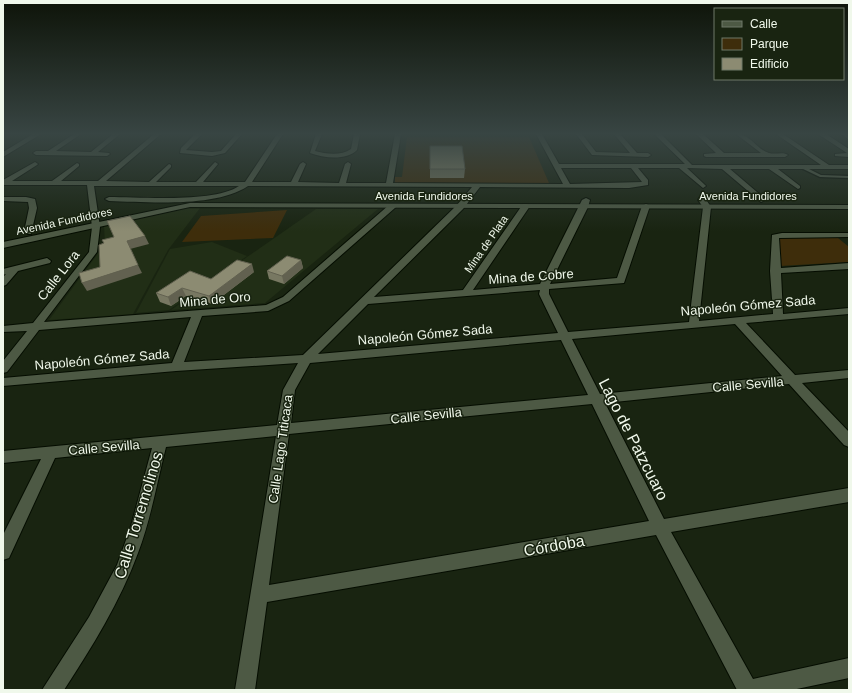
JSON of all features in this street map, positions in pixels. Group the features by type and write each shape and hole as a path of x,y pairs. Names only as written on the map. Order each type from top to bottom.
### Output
{"street":[{"path":"4,183 31,166"},
{"path":"54,183 75,166"},
{"path":"99,184 120,166"},
{"path":"150,184 169,166"},
{"path":"198,184 213,166"},
{"path":"109,199 190,203 229,192 247,184 259,166"},
{"path":"293,184 302,166"},
{"path":"342,185 347,166"},
{"path":"389,185 392,166"},
{"path":"556,166 567,185"},
{"path":"4,183 629,186 646,184 645,180 633,166"},
{"path":"680,166 703,186"},
{"path":"723,166 761,200"},
{"path":"739,166 849,167"},
{"path":"771,167 798,187"},
{"name":"Calle Lora","path":"3,369 34,327 94,252 96,246 95,222 90,198 90,184"},
{"name":"Calle Lago Titicaca","path":"245,690 289,390 306,359 463,203 478,185"},
{"path":"3,199 32,201 33,208 28,232"},
{"name":"Avenida Fundidores","path":"190,203 392,207 463,203 526,206 585,203 646,206 761,200 849,201"},
{"name":"Avenida Fundidores","path":"3,245 95,222 190,203 705,203 849,207"},
{"path":"543,288 585,203"},
{"path":"694,323 705,203"},
{"name":"Mina de Plata","path":"465,294 526,206"},
{"name":"Mina de Cobre","path":"365,301 621,281 646,206"},
{"name":"Mina de Oro","path":"3,329 257,310 278,305 392,207"},
{"name":"Avenida Fundidores","path":"3,237 95,222"},
{"path":"778,317 774,239 776,236 849,235"},
{"path":"3,272 47,261"},
{"path":"775,271 849,266"},
{"path":"3,283 15,269"},
{"name":"Lago de Patzcuaro","path":"543,288 546,300 595,399 660,527 747,690"},
{"name":"Napoleón Gómez Sada","path":"3,382 176,367 306,359 694,323 849,311"},
{"path":"176,367 197,315"},
{"path":"738,320 849,441"},
{"name":"Calle Sevilla","path":"3,457 849,374"},
{"name":"Calle Torremolinos","path":"52,690 81,648 116,586 134,540 161,442"},
{"path":"3,552 51,452"},
{"name":"Córdoba","path":"258,595 849,495"},
{"path":"747,690 849,668"}],"lane":[{"path":"802,167 820,176 849,177"}],"shaded area":[{"path":"191,207 200,208 168,250 133,314 49,320 105,244 104,226"},
{"path":"316,209 378,209 265,303 171,310"},
{"path":"212,242 247,256 169,310 136,313 170,249"}],"green space":[{"path":"403,166 542,166 549,183 395,183 395,177 402,177"},
{"path":"287,210 273,238 182,242 201,216"},
{"path":"776,237 838,238 849,247 849,262 780,266"}],"building":[{"path":"430,166 465,166 465,169 430,169"},
{"path":"130,216 145,236 127,241 138,265 82,283 79,273 100,267 99,245 104,243 102,240 114,237 107,221"},
{"path":"287,256 301,260 282,276 267,271"},
{"path":"237,260 252,264 209,296 182,288 168,297 156,293 190,271 211,279"}]}
